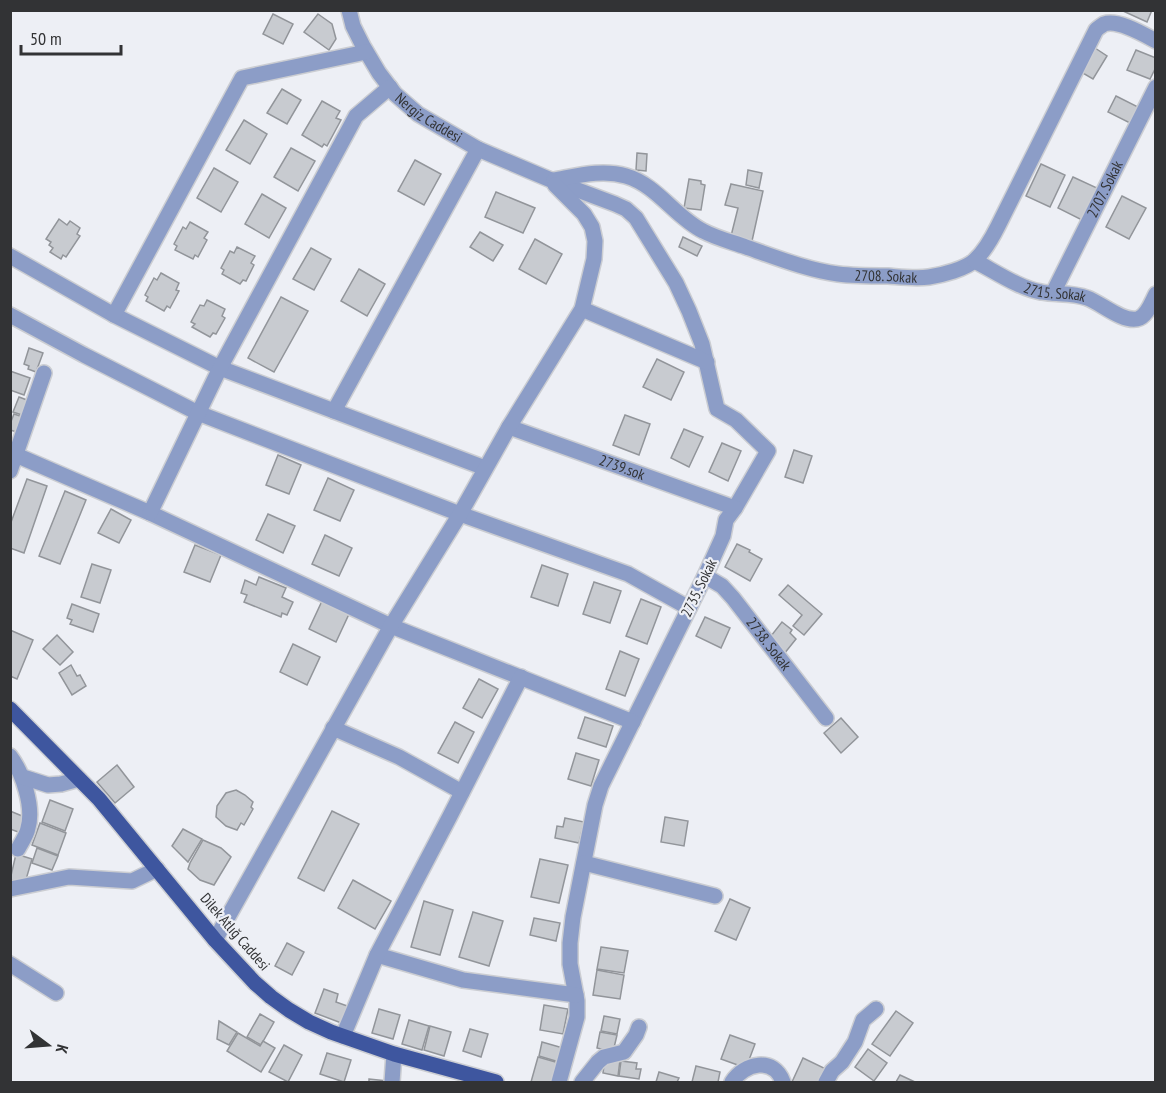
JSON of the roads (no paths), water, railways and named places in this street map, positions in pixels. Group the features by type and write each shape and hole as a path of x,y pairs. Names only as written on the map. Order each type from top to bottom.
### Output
{"main road":[{"name":"Dilek Atlığ Caddesi","path":"11,710 99,799 215,940 271,997 309,1022 343,1036 394,1054 496,1083"}],"street":[{"name":"Nergiz Caddesi","path":"349,10 353,26 379,73 395,94 418,114 478,149 551,180"},
{"path":"975,261 998,226 1096,30 1109,23 1122,25 1155,41"},
{"path":"114,315 242,78 366,52"},
{"path":"150,513 220,368 356,116 390,87"},
{"name":"2707. Sokak","path":"1053,293 1155,87"},
{"path":"334,411 478,149"},
{"name":"2708. Sokak","path":"551,180 599,172 625,176 648,187 703,232 765,254 837,274 927,277 959,269 975,261"},
{"path":"215,940 391,626 582,309 594,259 595,241 592,227 584,214 551,180"},
{"name":"2735. Sokak","path":"551,180 620,206 636,218 676,283 689,311 702,344 717,410 736,420 768,450 726,520 723,536 705,576 601,786 595,805 573,917 570,964 577,1001 577,1017 559,1083"},
{"path":"10,256 114,315 220,368 485,468"},
{"name":"2715. Sokak","path":"975,261 1024,286 1042,292 1088,298 1128,318 1138,319 1147,310 1155,294"},
{"path":"582,309 706,362"},
{"path":"10,315 198,413 460,514 628,574 689,608"},
{"path":"10,471 45,373"},
{"name":"2739.sok","path":"509,427 735,508"},
{"path":"16,455 150,513 391,626 633,722"},
{"name":"2738. Sokak","path":"705,576 722,586 733,598 826,718"},
{"path":"343,1036 377,955 521,677"},
{"path":"333,728 399,757 462,792"},
{"path":"10,756 22,777 29,810 28,829 18,849"},
{"path":"22,777 48,785 61,784 79,778"},
{"path":"584,863 715,896"},
{"path":"10,889 69,877 132,881 157,868"},
{"path":"377,955 463,980 576,995"},
{"path":"10,964 56,993"},
{"path":"826,1083 832,1071 842,1062 855,1042 863,1020 876,1009"},
{"path":"582,1083 604,1057 624,1052 639,1027"},
{"path":"392,1083 394,1054"},
{"path":"732,1083 744,1069 765,1065 774,1068 783,1083"}]}
